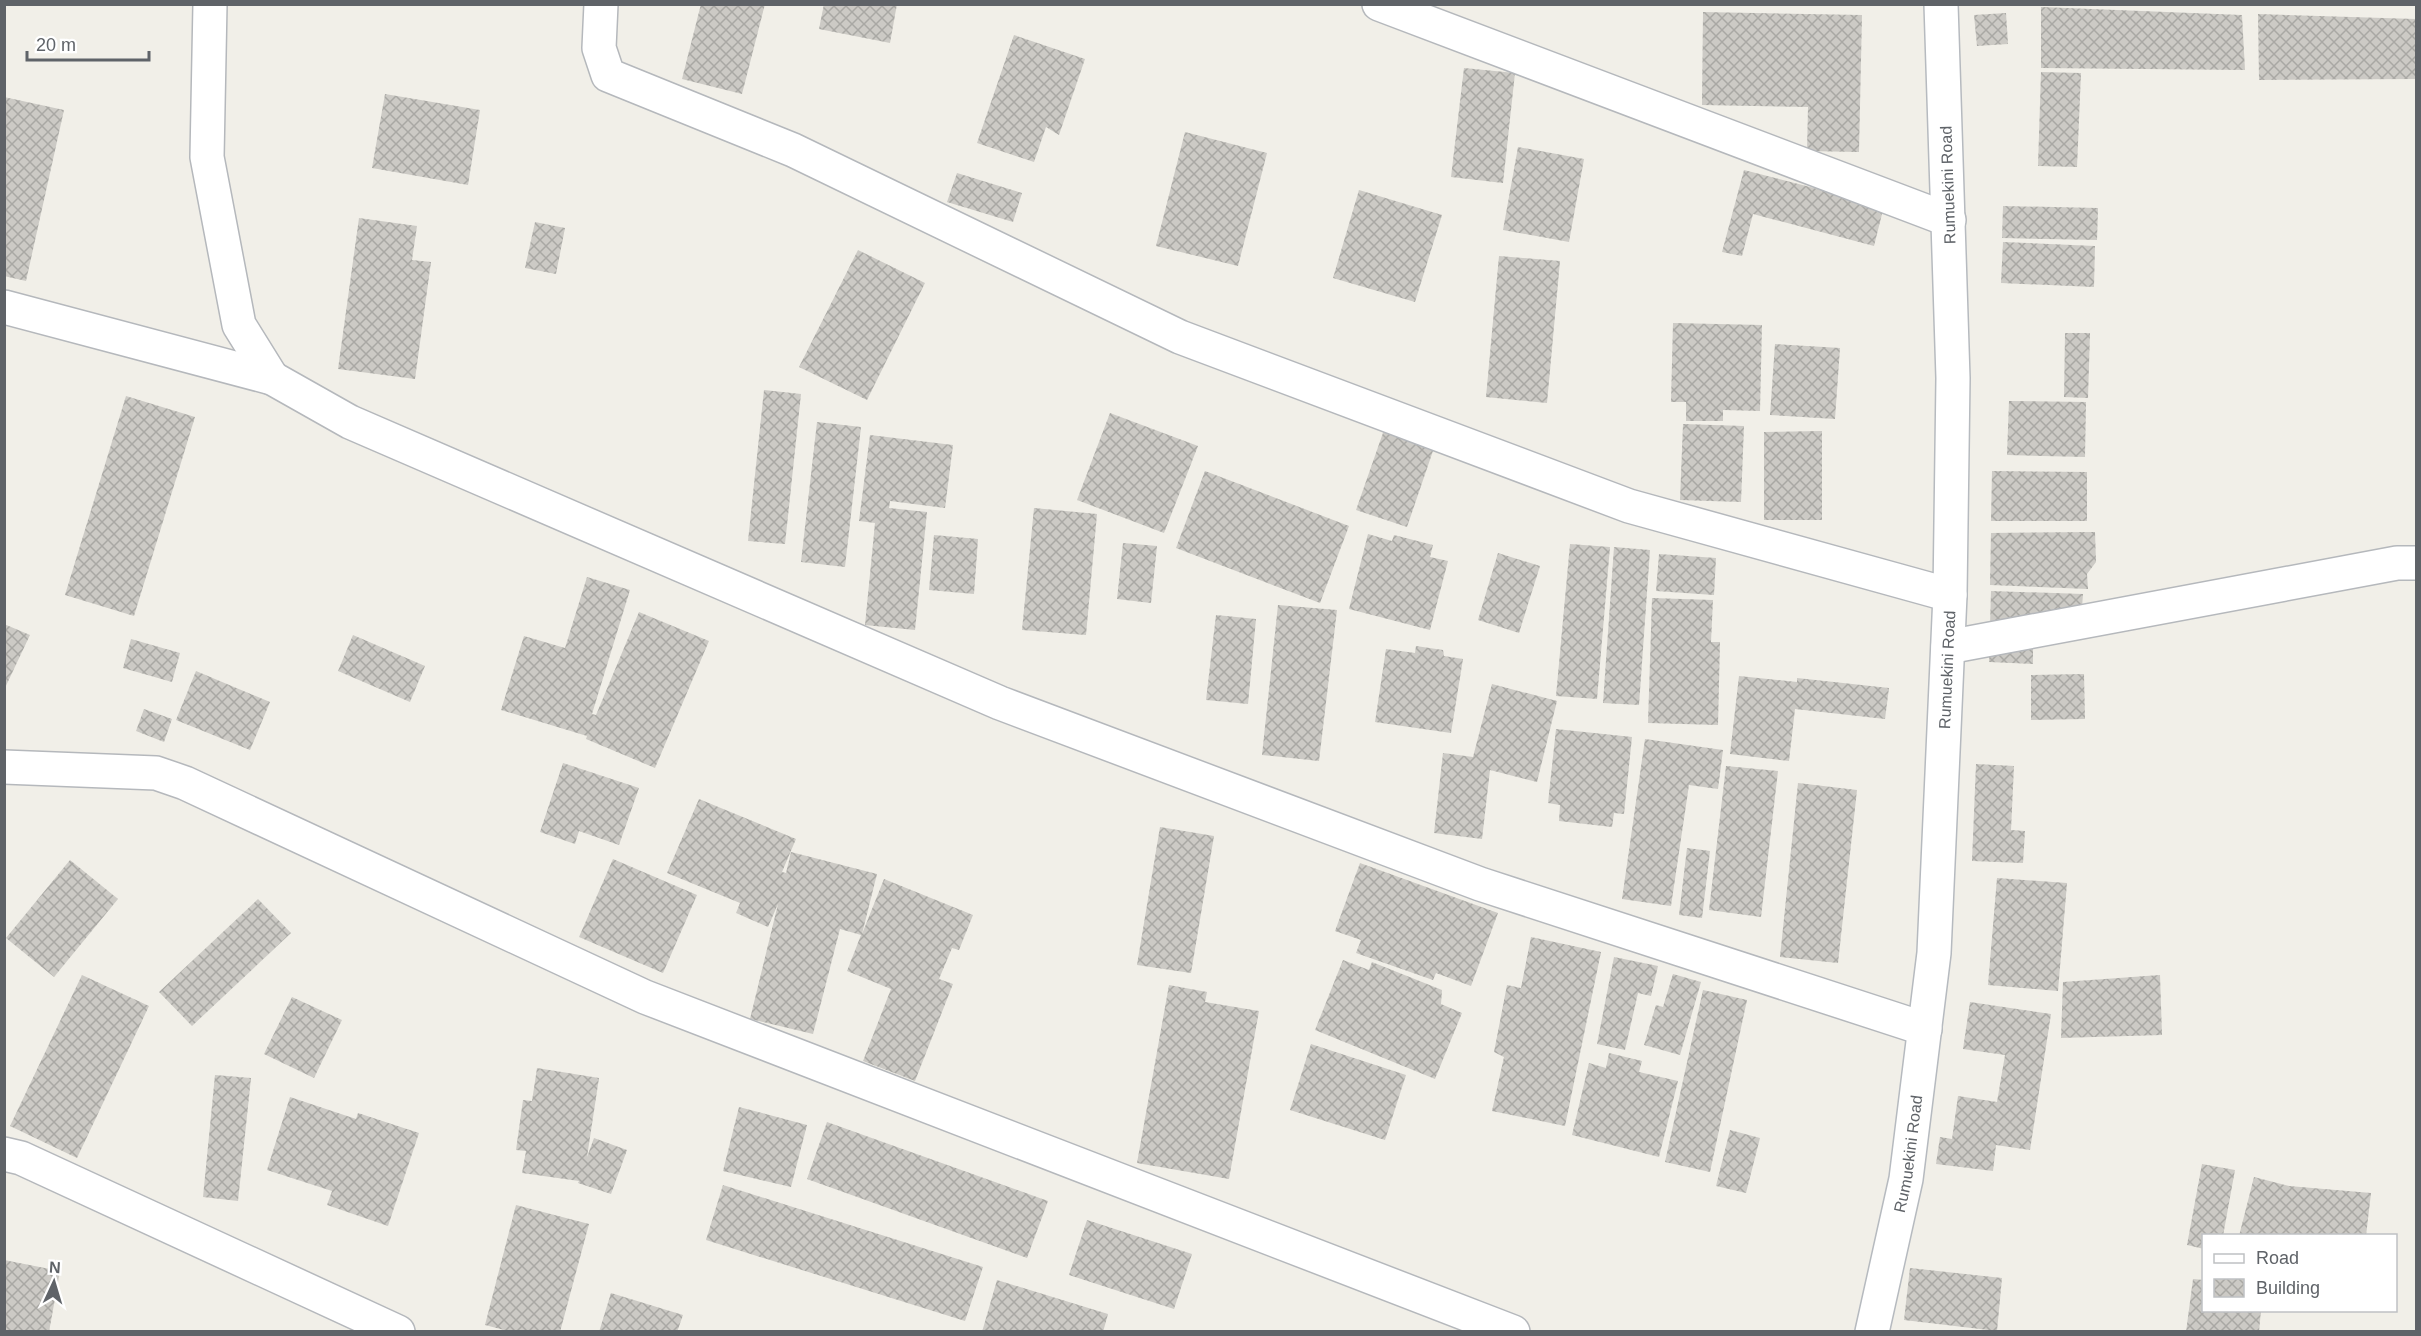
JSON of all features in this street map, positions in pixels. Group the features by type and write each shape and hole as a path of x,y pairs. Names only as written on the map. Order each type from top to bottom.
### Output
{"street":[{"path":"210,4 207,157 239,325 272,378"},
{"path":"601,4 599,48 608,75 793,150 1180,337 1629,506 1950,595"},
{"path":"1379,4 1949,220"},
{"name":"Rumuekini Road","path":"1872,1332 1906,1179 1934,953 1950,595 1953,378 1941,4"},
{"path":"4,307 272,378 350,422 1000,703 1480,884 1925,1029"},
{"path":"1948,647 2397,563 2416,563"},
{"path":"4,767 156,773 184,783 645,997 1513,1332"},
{"path":"4,1154 21,1158 398,1332"}],"building":[{"path":"701,4 765,4 742,94 682,79"},
{"path":"824,4 897,4 890,43 819,29"},
{"path":"2041,7 2242,15 2245,70 2041,68"},
{"path":"1703,12 1862,15 1859,152 1807,151 1808,107 1702,105"},
{"path":"2006,13 2008,44 1977,46 1974,15"},
{"path":"2258,14 2416,19 2416,79 2259,80"},
{"path":"1014,35 1085,59 1059,135 1046,127 1034,162 977,143"},
{"path":"1464,68 1515,73 1503,183 1451,177"},
{"path":"2041,72 2081,73 2077,167 2038,166"},
{"path":"385,94 480,110 468,185 372,168"},
{"path":"4,97 64,110 26,281 4,276"},
{"path":"1185,132 1267,153 1238,266 1156,246"},
{"path":"1518,147 1584,159 1569,242 1503,230"},
{"path":"1744,170 1884,206 1874,246 1753,214 1742,256 1722,252"},
{"path":"957,173 1022,193 1013,222 947,202"},
{"path":"1359,190 1442,215 1415,302 1333,278"},
{"path":"2003,206 2098,208 2097,240 2002,238"},
{"path":"359,218 417,226 412,260 431,262 415,379 338,369"},
{"path":"535,222 565,228 556,274 525,268"},
{"path":"2003,242 2095,246 2094,287 2001,283"},
{"path":"858,250 925,283 867,400 799,367"},
{"path":"1499,256 1560,261 1547,403 1486,397"},
{"path":"1673,323 1762,325 1760,411 1723,410 1723,421 1686,421 1686,402 1671,402"},
{"path":"2065,333 2090,333 2088,398 2064,397"},
{"path":"1775,344 1840,348 1835,419 1770,415"},
{"path":"764,390 801,394 785,544 748,541"},
{"path":"126,396 195,417 134,616 65,595"},
{"path":"2009,401 2086,402 2085,457 2007,455"},
{"path":"1110,413 1198,446 1164,533 1077,500"},
{"path":"817,422 861,427 845,567 801,562"},
{"path":"1683,424 1744,426 1741,502 1680,500"},
{"path":"1384,430 1434,448 1407,527 1356,510"},
{"path":"1822,431 1822,520 1764,520 1764,432"},
{"path":"870,435 953,445 945,508 890,501 889,508 927,512 915,630 865,625 875,523 859,521"},
{"path":"1205,471 1349,526 1320,603 1176,548"},
{"path":"1992,471 2087,472 2087,521 1991,521"},
{"path":"1034,508 1097,514 1086,635 1022,630"},
{"path":"2095,532 2096,562 2087,574 2088,589 1990,585 1991,533"},
{"path":"1368,534 1392,541 1394,535 1433,545 1430,557 1448,561 1430,630 1349,609"},
{"path":"934,535 978,539 974,594 929,590"},
{"path":"1123,543 1157,546 1151,603 1117,599"},
{"path":"1570,544 1610,547 1597,699 1556,696"},
{"path":"1614,547 1650,550 1639,705 1603,703"},
{"path":"1498,553 1540,566 1519,633 1478,620"},
{"path":"1659,554 1716,558 1714,595 1656,591"},
{"path":"587,577 630,590 592,714 596,715 639,612 709,641 655,768 586,739 587,736 501,710 524,636 565,648"},
{"path":"1991,591 2083,594 2080,635 2033,633 2033,664 1989,662"},
{"path":"1652,598 1713,600 1711,642 1720,642 1718,725 1648,723"},
{"path":"1278,605 1337,610 1319,761 1262,755"},
{"path":"1216,615 1256,619 1248,704 1206,700"},
{"path":"4,624 30,635 4,690"},
{"path":"353,635 425,666 410,702 338,671"},
{"path":"131,639 180,653 172,682 123,668"},
{"path":"1416,646 1443,650 1444,656 1463,659 1451,733 1375,722 1386,649 1415,653"},
{"path":"196,671 270,702 250,750 176,720"},
{"path":"2084,674 2085,719 2031,720 2031,675"},
{"path":"1739,676 1797,682 1797,678 1889,688 1885,719 1795,709 1789,761 1730,754"},
{"path":"1492,684 1557,701 1537,782 1490,770 1482,839 1434,833 1443,753 1473,757"},
{"path":"144,709 172,719 164,742 136,731"},
{"path":"1556,729 1632,737 1624,814 1614,813 1612,827 1559,821 1560,805 1548,803"},
{"path":"1645,739 1723,750 1718,789 1689,785 1671,906 1622,899"},
{"path":"563,763 639,788 619,845 579,831 575,844 540,832"},
{"path":"1976,764 2014,766 2011,830 2025,831 2023,863 1972,861"},
{"path":"1726,766 1778,771 1761,917 1709,910"},
{"path":"1798,783 1857,790 1838,963 1780,957"},
{"path":"699,799 796,839 782,872 786,873 791,852 877,874 862,934 884,879 973,915 959,950 952,948 939,979 953,984 915,1081 863,1061 891,989 847,971 861,935 840,929 813,1034 750,1019 778,904 768,927 736,913 740,903 667,873"},
{"path":"1160,827 1214,836 1191,973 1137,965"},
{"path":"1687,848 1710,851 1702,918 1679,915"},
{"path":"613,859 697,895 663,973 579,937"},
{"path":"70,860 118,899 54,977 6,938"},
{"path":"1360,863 1498,913 1471,986 1436,973 1433,980 1356,953 1361,940 1335,931"},
{"path":"1997,878 2067,883 2058,991 1988,985"},
{"path":"258,899 291,933 192,1026 159,992"},
{"path":"1531,937 1601,952 1565,1126 1492,1111 1504,1057 1494,1052 1507,985 1521,988"},
{"path":"1614,957 1658,966 1651,996 1638,993 1625,1050 1597,1044"},
{"path":"1343,960 1369,970 1372,962 1442,990 1441,1004 1462,1013 1435,1079 1315,1030"},
{"path":"1673,974 1701,982 1680,1055 1644,1045 1656,1005 1663,1007"},
{"path":"82,975 149,1006 77,1158 10,1126"},
{"path":"2160,975 2162,1035 2061,1038 2063,982"},
{"path":"1169,985 1207,992 1205,1002 1259,1011 1229,1179 1137,1163"},
{"path":"1703,990 1747,1000 1710,1172 1665,1162"},
{"path":"292,997 342,1020 314,1078 264,1054"},
{"path":"1970,1002 2051,1014 2030,1150 1996,1145 1993,1171 1936,1164 1940,1137 1952,1139 1958,1096 1997,1102 2005,1055 1963,1049"},
{"path":"1311,1044 1406,1075 1385,1140 1290,1110"},
{"path":"1609,1053 1642,1061 1639,1072 1678,1081 1659,1157 1572,1135 1589,1063 1606,1068"},
{"path":"537,1068 599,1078 587,1157 594,1138 627,1150 611,1194 578,1183 579,1181 522,1173 526,1151 516,1150 523,1100 532,1101"},
{"path":"215,1075 251,1078 238,1201 203,1197"},
{"path":"290,1097 356,1119 358,1113 419,1133 388,1226 327,1205 332,1191 267,1170"},
{"path":"739,1107 807,1125 791,1187 723,1171"},
{"path":"827,1122 1048,1201 1027,1258 807,1179"},
{"path":"1730,1130 1760,1138 1746,1193 1716,1186"},
{"path":"2202,1164 2235,1170 2223,1234 2202,1234 2202,1249 2187,1245"},
{"path":"2254,1177 2289,1186 2371,1193 2366,1234 2240,1234"},
{"path":"723,1185 983,1267 965,1321 706,1240"},
{"path":"516,1205 589,1224 560,1332 512,1332 485,1325"},
{"path":"1087,1220 1192,1254 1174,1309 1069,1275"},
{"path":"4,1260 60,1271 49,1332 4,1332"},
{"path":"1910,1268 2002,1278 1997,1331 1904,1320"},
{"path":"2193,1279 2202,1280 2202,1312 2261,1312 2259,1332 2186,1332"},
{"path":"997,1280 1108,1314 1103,1332 982,1332"},
{"path":"611,1293 683,1315 677,1332 599,1332"}]}
